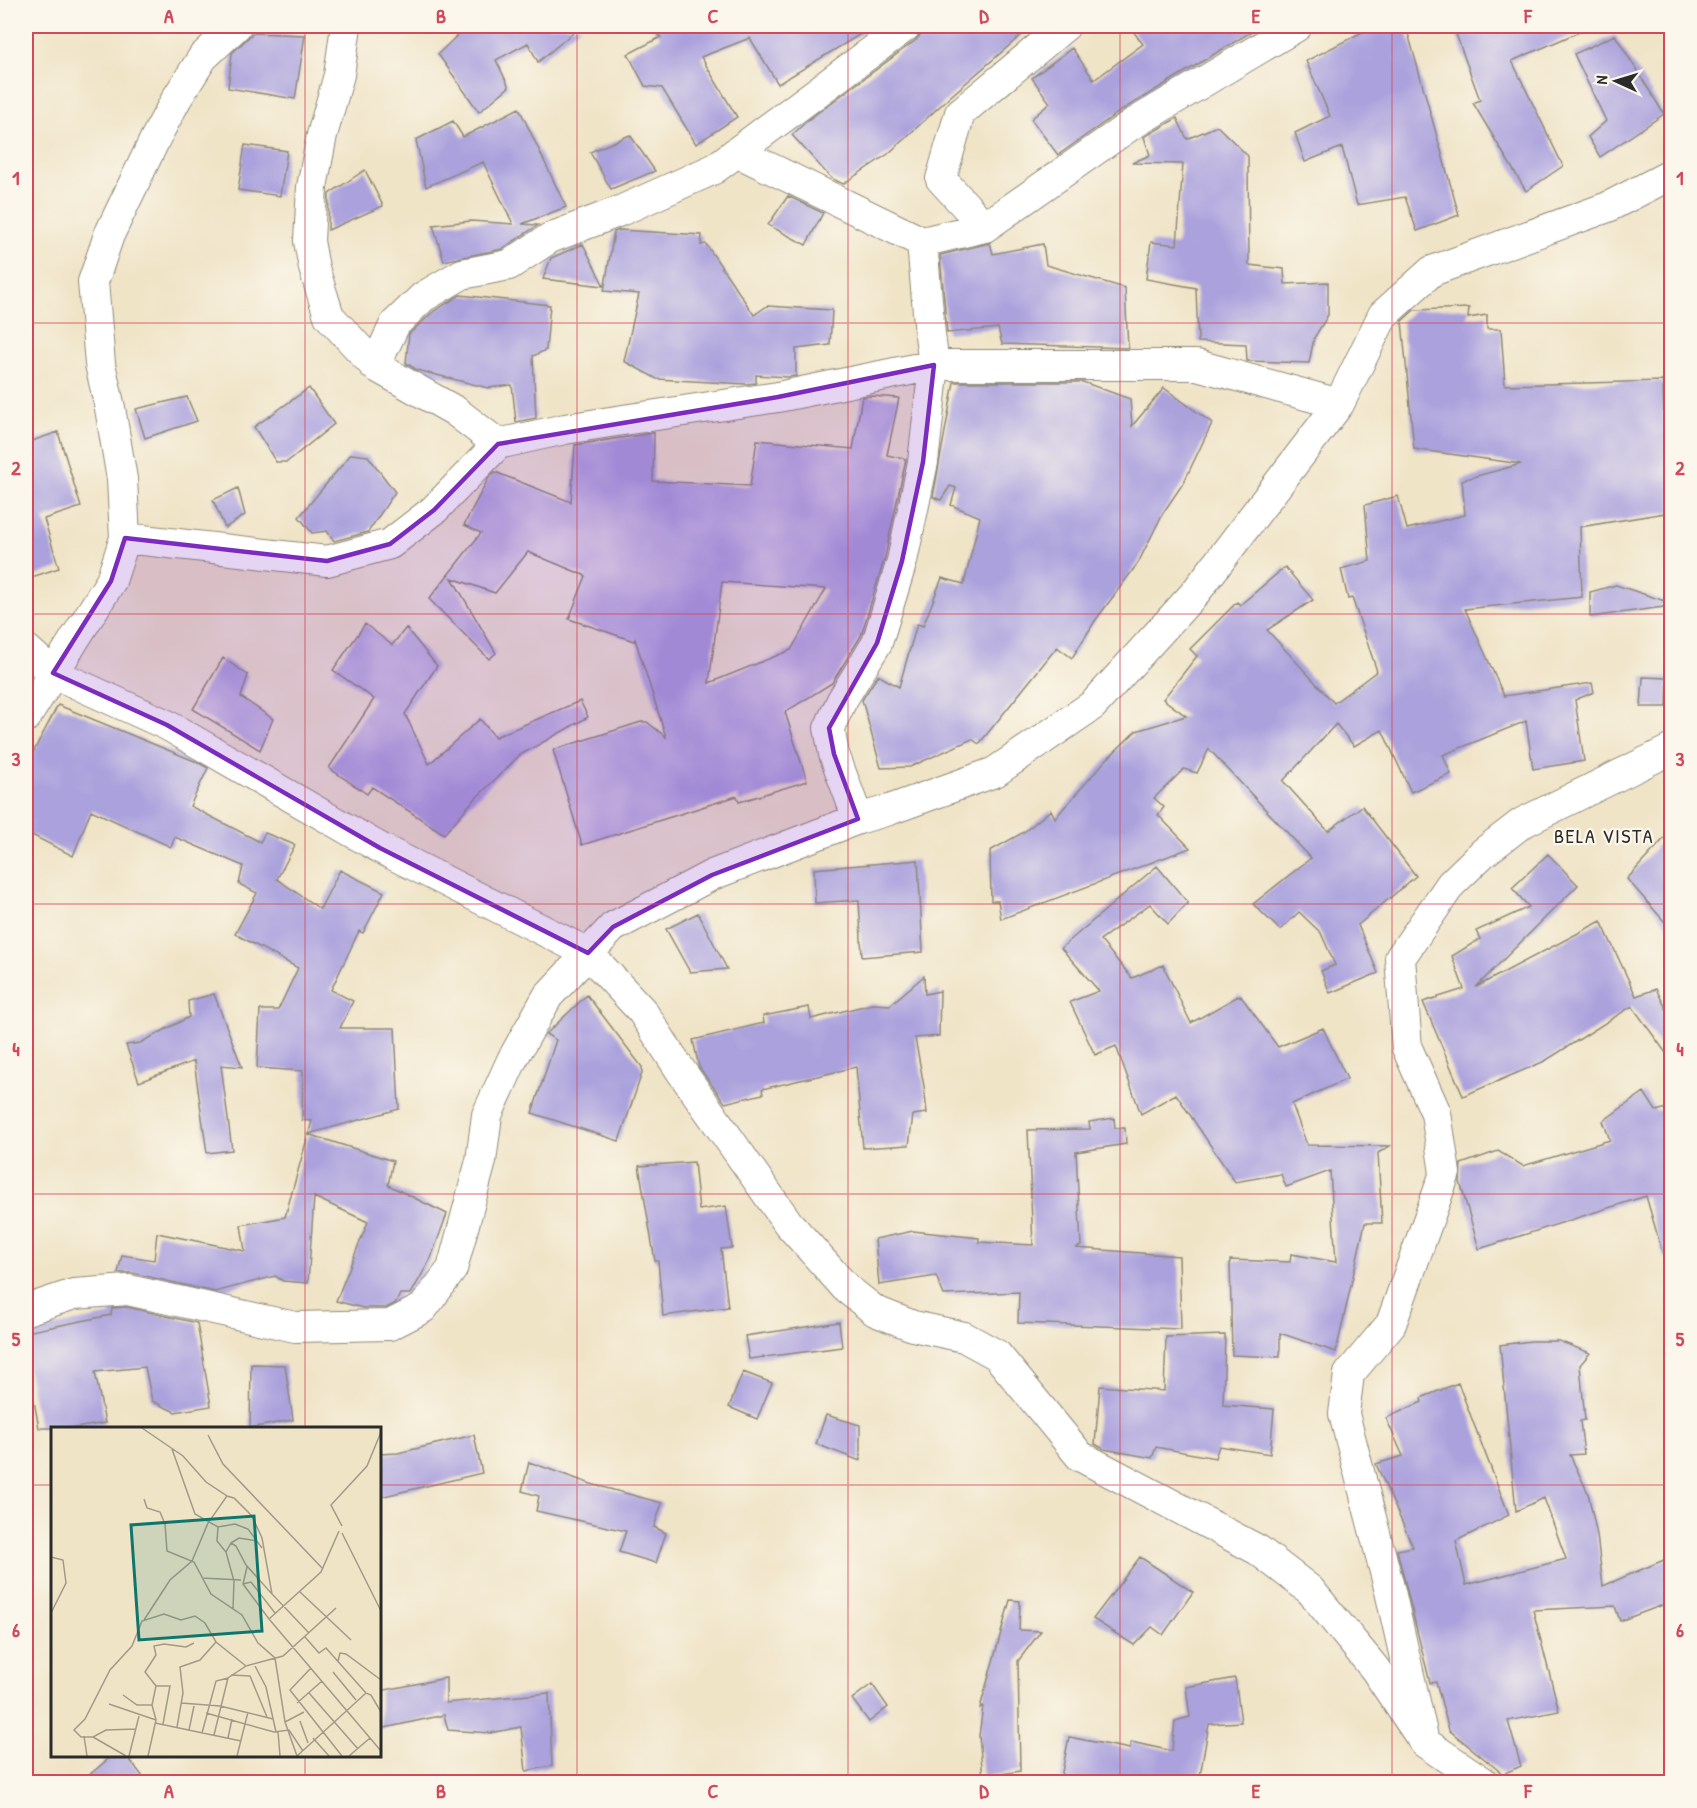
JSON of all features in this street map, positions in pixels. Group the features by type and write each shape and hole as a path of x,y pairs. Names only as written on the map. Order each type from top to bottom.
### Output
{"street":[{"path":"26,717 111,581 126,538 122,479 100,364 93,282 109,235 177,98 203,57 236,26"},
{"path":"346,26 339,75 322,135 312,187 309,241 314,268 329,316 375,366 455,411 498,444"},
{"path":"375,366 395,324 423,297 462,274 509,265 550,238 620,211 714,169 906,26"},
{"path":"986,227 941,179 960,113 1065,26"},
{"path":"737,152 922,242 986,227 1131,125 1297,26"},
{"path":"26,1310 74,1294 128,1290 295,1327 390,1325 423,1308 452,1269 481,1161 487,1115 512,1060 548,996 613,927 712,875 858,819 995,772 1093,705 1195,593 1339,404 1383,315 1432,271 1608,207 1671,174"},
{"path":"858,819 834,754 830,728 842,700 877,643 902,561 923,462 934,365 922,242"},
{"path":"126,538 327,561 390,544 434,510 498,444 600,423 778,398 934,365 1197,364 1339,404"},
{"path":"26,649 53,674 167,725 380,848 588,954 642,1011 681,1071 788,1222 846,1288 875,1311 914,1326 964,1337 998,1355 1080,1456 1258,1550 1310,1590 1375,1669 1424,1742 1483,1782"},
{"path":"1424,1742 1390,1591 1344,1414 1349,1374 1390,1324 1445,1173 1436,1113 1407,1048 1400,958 1451,884 1483,853 1522,823 1671,749"}],"highlighted area":[{"path":"934,365 923,462 902,561 877,643 829,728 834,754 858,819 712,875 613,927 588,953 380,848 167,725 53,673 111,581 125,538 327,561 390,544 434,510 498,444 778,397"}],"building":[{"path":"467,26 581,26 538,62 528,43 496,60 509,87 479,112 438,54"},
{"path":"650,26 874,26 778,84 750,38 701,57 737,117 696,144 662,88 645,86 628,54 661,37"},
{"path":"924,26 1032,26 888,154 843,184 831,178 792,135 808,120 916,40"},
{"path":"1129,26 1261,26 1122,110 1058,155 1031,119 1050,103 1032,78 1072,48 1094,80 1143,44"},
{"path":"1374,26 1406,26 1459,215 1417,231 1405,197 1357,205 1342,147 1305,162 1295,133 1330,116 1306,61"},
{"path":"1453,26 1593,26 1512,61 1563,166 1526,191 1473,103 1480,100"},
{"path":"253,33 305,35 295,99 228,88 232,53"},
{"path":"1615,35 1664,114 1600,157 1588,137 1606,121 1574,54"},
{"path":"519,108 566,207 522,224 538,225 502,249 444,261 433,225 471,221 513,224 483,162 426,187 416,140 453,121 463,137"},
{"path":"1177,118 1187,139 1217,126 1248,156 1249,265 1284,269 1285,284 1328,282 1328,315 1314,338 1309,363 1247,361 1246,344 1198,342 1196,288 1146,279 1151,242 1177,245 1183,164 1132,163 1150,155 1144,137"},
{"path":"630,135 655,171 611,189 590,152"},
{"path":"245,145 287,151 280,196 238,190"},
{"path":"365,170 383,206 328,230 329,194"},
{"path":"788,196 823,213 806,245 768,225"},
{"path":"619,230 702,235 701,245 706,244 754,315 767,306 832,310 830,345 796,349 796,376 756,375 756,383 746,384 657,379 624,361 639,294 604,291 614,232"},
{"path":"990,243 993,254 1043,244 1046,265 1125,288 1128,348 1002,344 998,328 947,333 940,255"},
{"path":"583,244 604,286 543,279 551,258"},
{"path":"460,295 550,305 546,350 533,356 536,418 516,422 512,385 488,388 417,370 406,363 409,334 434,311"},
{"path":"1469,308 1468,318 1487,315 1487,329 1501,329 1505,385 1663,381 1664,419 1671,419 1671,512 1580,527 1582,597 1465,609 1504,696 1592,683 1594,692 1575,700 1584,761 1533,769 1526,721 1443,755 1451,774 1411,792 1382,730 1354,746 1336,724 1283,781 1328,831 1362,806 1416,876 1358,925 1378,973 1330,993 1321,971 1335,965 1321,933 1299,912 1280,930 1253,904 1311,858 1209,749 1197,773 1184,769 1154,798 1164,807 1158,815 1190,848 1001,919 998,901 991,901 990,851 1024,832 1051,810 1055,818 1106,760 1136,731 1186,716 1163,699 1197,656 1190,649 1237,602 1240,605 1285,567 1313,600 1267,630 1334,703 1377,671 1352,598 1348,599 1341,569 1370,561 1365,505 1398,496 1407,529 1465,515 1462,480 1521,464 1414,449 1402,321 1414,310"},
{"path":"954,382 1083,382 1130,399 1132,426 1164,388 1212,423 1184,482 1163,513 1138,563 1095,621 1072,658 1057,647 979,744 972,739 910,767 881,768 862,700 878,675 899,687 917,624 923,626 942,578 964,584 980,517 951,505 956,488 950,486 941,500 933,497"},
{"path":"309,388 334,424 287,462 276,462 254,427"},
{"path":"187,397 197,421 145,438 136,409"},
{"path":"862,397 899,398 887,455 906,459 885,557 861,636 832,683 785,712 807,781 739,802 737,796 582,845 553,750 641,722 647,722 666,737 635,639 634,641 569,619 586,576 528,552 495,593 452,578 496,653 489,659 429,599 481,533 464,525 488,479 495,472 571,502 575,445 654,433 653,481 750,486 757,440 853,449","holes":["722,582 826,589 791,650 709,683"]},
{"path":"58,432 81,507 44,519 59,568 26,579 26,443"},
{"path":"351,454 368,456 395,492 368,532 334,541 327,531 312,533 299,517"},
{"path":"238,488 245,515 225,528 213,500"},
{"path":"1616,585 1671,603 1671,606 1590,617 1590,592"},
{"path":"365,624 392,645 406,628 437,666 405,714 429,764 480,719 495,737 580,701 588,717 520,755 472,802 444,834 372,787 367,794 329,768 374,699 333,670"},
{"path":"223,658 248,675 241,697 273,719 260,750 193,709"},
{"path":"1643,677 1668,678 1667,707 1641,707"},
{"path":"58,705 208,768 190,806 260,842 265,833 295,845 277,879 320,909 340,870 384,892 363,933 359,931 331,990 353,1001 340,1028 395,1028 399,1109 308,1134 312,1121 302,1120 303,1071 257,1068 260,1010 278,1010 298,968 235,934 257,893 239,884 243,866 175,837 171,847 91,810 73,856 26,832 26,766"},
{"path":"1671,831 1671,929 1627,879"},
{"path":"1548,854 1578,885 1476,987 1601,921 1636,996 1656,989 1667,1010 1671,1011 1671,1060 1632,1006 1545,1061 1463,1096 1423,1002 1464,989 1452,956 1480,939 1476,931 1529,907 1512,888"},
{"path":"918,860 923,952 862,957 859,900 815,903 814,869"},
{"path":"1157,866 1188,903 1168,924 1150,904 1100,940 1132,978 1163,965 1191,1023 1240,995 1278,1047 1323,1028 1347,1079 1292,1104 1307,1145 1390,1146 1378,1153 1382,1223 1365,1223 1336,1352 1280,1333 1280,1357 1232,1355 1230,1260 1290,1262 1291,1254 1336,1262 1330,1171 1286,1187 1281,1174 1235,1182 1176,1094 1141,1114 1116,1046 1095,1055 1070,1002 1099,991 1061,948"},
{"path":"698,913 727,969 690,972 666,929"},
{"path":"924,976 925,994 940,991 939,1036 915,1038 927,1113 913,1115 909,1145 863,1148 856,1067 762,1089 763,1094 725,1103 699,1067 693,1040 764,1023 763,1016 809,1007 811,1019 872,1004 890,1005"},
{"path":"214,994 242,1067 221,1065 232,1150 207,1153 194,1061 139,1082 126,1045 140,1043 189,1017 188,1001"},
{"path":"587,995 642,1067 619,1141 532,1113 556,1040 546,1034"},
{"path":"1644,1092 1656,1111 1671,1107 1671,1257 1664,1258 1646,1196 1479,1249 1460,1182 1461,1164 1498,1151 1523,1166 1610,1140 1603,1121"},
{"path":"1114,1118 1115,1128 1125,1128 1126,1144 1076,1152 1081,1246 1076,1248 1179,1256 1181,1329 1018,1323 1019,1292 944,1295 936,1276 879,1285 875,1239 913,1231 979,1238 979,1242 1033,1245 1028,1130 1090,1129 1089,1122"},
{"path":"308,1134 393,1161 388,1185 447,1214 431,1258 411,1294 400,1294 396,1303 386,1308 363,1308 336,1301 368,1222 314,1197 308,1283 283,1281 275,1276 215,1292 132,1273 118,1273 122,1255 154,1260 157,1233 245,1251 241,1225 285,1217"},
{"path":"694,1162 699,1210 726,1206 732,1248 721,1249 728,1307 663,1316 658,1261 655,1261 639,1166"},
{"path":"127,1307 197,1323 211,1406 175,1412 152,1401 145,1367 95,1372 105,1423 81,1427 39,1428 26,1359 26,1332 111,1315 112,1308"},
{"path":"839,1322 842,1347 749,1359 745,1336"},
{"path":"1225,1335 1223,1405 1274,1409 1270,1454 1219,1446 1215,1458 1156,1447 1152,1458 1104,1449 1095,1444 1100,1386 1164,1391 1166,1337"},
{"path":"1531,1341 1559,1341 1590,1353 1580,1365 1585,1420 1580,1421 1584,1454 1570,1455 1588,1493 1597,1535 1603,1586 1671,1557 1671,1602 1620,1621 1615,1606 1533,1610 1559,1711 1508,1721 1521,1766 1503,1774 1449,1730 1436,1682 1430,1683 1397,1550 1413,1547 1376,1464 1403,1456 1386,1418 1422,1402 1421,1398 1458,1383 1509,1515 1456,1541 1466,1585 1566,1559 1544,1498 1516,1511 1500,1345"},
{"path":"251,1364 285,1365 293,1420 250,1427"},
{"path":"743,1372 772,1383 757,1419 729,1407"},
{"path":"826,1415 860,1425 860,1461 816,1444"},
{"path":"474,1435 482,1473 381,1497 381,1454 398,1453"},
{"path":"529,1462 591,1484 662,1503 654,1527 666,1533 656,1563 619,1552 626,1531 536,1511 539,1496 522,1491"},
{"path":"1140,1557 1193,1592 1163,1635 1152,1627 1134,1645 1093,1619"},
{"path":"1010,1600 1020,1601 1019,1630 1041,1631 1018,1661 1020,1771 983,1777 979,1736 983,1706 980,1708"},
{"path":"446,1678 446,1703 549,1693 552,1766 526,1771 521,1727 490,1733 448,1730 444,1715 381,1729 381,1691"},
{"path":"1235,1678 1241,1722 1209,1724 1199,1782 1060,1782 1069,1737 1130,1749 1131,1742 1172,1751 1175,1721 1190,1717 1186,1687"},
{"path":"872,1684 888,1707 869,1722 852,1699"},
{"path":"111,1757 128,1757 147,1782 81,1782"}],"district":[{"name":"BELA VISTA","path":"1604,836"}]}
